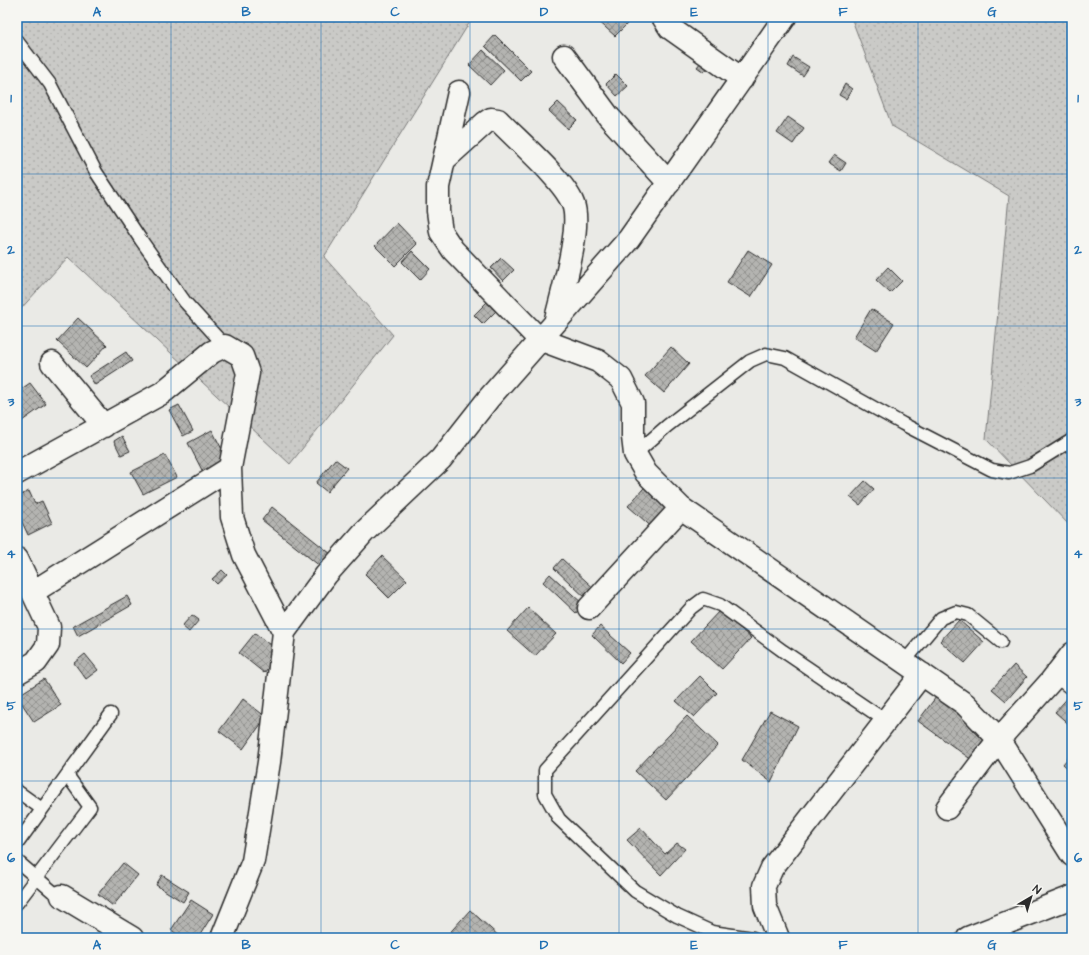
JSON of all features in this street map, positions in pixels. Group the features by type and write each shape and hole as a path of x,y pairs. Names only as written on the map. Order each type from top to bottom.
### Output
{"street":[{"path":"664,17 670,28 742,79"},
{"path":"222,938 253,861 269,762 284,632 326,575 364,532 441,459 489,398 539,339 629,239 785,17"},
{"path":"564,56 609,117 669,183"},
{"path":"459,92 438,187 438,211 441,232 453,250 539,339 598,361 621,379 633,403 633,437 635,454 646,473 681,508 965,704 999,739 1068,839"},
{"path":"444,160 485,122 492,119 498,120 556,179 574,205 575,230 556,321"},
{"path":"17,473 162,394 212,352 225,346 242,356 248,373 230,468 232,517 244,555 284,632"},
{"path":"52,363 104,426"},
{"path":"33,592 230,468"},
{"path":"589,608 681,508"},
{"path":"17,559 49,627 48,645 36,662 17,673"},
{"path":"947,808 999,739 1065,678 1072,654"},
{"path":"778,938 765,906 764,886 772,868 922,674"},
{"path":"62,896 106,931 132,938"},
{"path":"968,938 1072,897"}],"lane":[{"path":"17,40 50,84 96,172 141,240 185,302 225,346"},
{"path":"635,454 667,426 750,361 766,354 785,358 903,424 992,470 1009,473 1030,466 1072,440"},
{"path":"753,938 712,932 677,916 635,891 559,819 545,794 545,770 691,608 703,599 720,604 783,651 886,721"},
{"path":"904,662 941,618 956,612 968,615 1001,642"},
{"path":"17,844 111,714"},
{"path":"17,903 90,807 67,775"},
{"path":"17,791 42,809"},
{"path":"17,861 52,891 62,896"}],"shaded area":[{"path":"17,17 473,17 324,257 393,335 290,464 68,257 17,313"},
{"path":"851,17 1072,17 1072,528 986,439 1009,196 892,126"}],"building":[{"path":"598,17 621,17 627,24 615,36 596,19"},
{"path":"685,17 696,17 692,22"},
{"path":"495,35 531,71 521,81 485,46"},
{"path":"483,50 504,70 490,85 469,65"},
{"path":"705,57 712,63 704,72 697,67"},
{"path":"793,57 809,67 803,76 788,66"},
{"path":"616,74 628,86 617,96 606,84"},
{"path":"845,84 852,89 846,99 839,95"},
{"path":"558,102 577,120 568,129 549,111"},
{"path":"788,117 804,128 793,144 777,133"},
{"path":"834,155 846,163 841,171 828,163"},
{"path":"397,223 417,244 395,266 375,246"},
{"path":"748,250 772,265 751,297 727,282"},
{"path":"412,251 430,269 420,280 402,262"},
{"path":"501,258 514,270 503,281 491,268"},
{"path":"888,267 902,281 890,293 876,280"},
{"path":"490,299 499,308 483,324 474,315"},
{"path":"871,309 894,323 876,351 854,337"},
{"path":"78,318 107,345 86,368 57,341"},
{"path":"671,347 689,364 664,393 645,376"},
{"path":"126,352 132,361 95,385 89,376"},
{"path":"30,383 46,404 22,421 17,414 17,392"},
{"path":"179,405 193,431 183,436 169,410"},
{"path":"212,430 228,461 204,474 188,443"},
{"path":"122,436 130,451 121,455 114,441"},
{"path":"165,455 177,477 143,494 131,472"},
{"path":"335,459 347,468 327,492 316,483"},
{"path":"650,481 677,505 655,530 628,506"},
{"path":"865,481 874,489 860,505 850,497"},
{"path":"29,491 35,504 42,501 52,523 28,535 17,511 17,497"},
{"path":"272,507 331,554 321,567 262,520"},
{"path":"382,556 407,580 389,598 365,574"},
{"path":"562,559 598,592 589,601 554,568"},
{"path":"222,570 227,575 217,584 212,579"},
{"path":"550,574 583,604 576,613 543,582"},
{"path":"127,596 132,605 78,636 73,626"},
{"path":"528,608 556,634 535,656 507,631"},
{"path":"720,610 751,638 722,669 691,641"},
{"path":"192,615 199,620 189,632 182,626"},
{"path":"959,620 984,642 965,663 940,641"},
{"path":"600,626 630,653 621,663 592,635"},
{"path":"255,633 280,653 264,673 239,653"},
{"path":"85,654 98,670 86,679 74,663"},
{"path":"1014,665 1027,677 1006,701 992,689"},
{"path":"700,676 717,693 694,717 676,701"},
{"path":"44,679 61,705 34,722 17,696"},
{"path":"1072,693 1072,727 1055,712"},
{"path":"936,697 993,740 976,763 918,721"},
{"path":"243,699 266,717 243,749 219,731"},
{"path":"770,711 798,726 771,782 742,760"},
{"path":"687,716 718,745 666,800 635,771"},
{"path":"1072,753 1072,772 1063,764"},
{"path":"641,828 665,854 677,843 685,849 661,875 627,840"},
{"path":"123,863 138,875 113,906 98,894"},
{"path":"162,875 189,892 183,902 156,885"},
{"path":"191,900 213,914 198,938 183,938 171,930"},
{"path":"470,910 501,938 445,938"}]}
